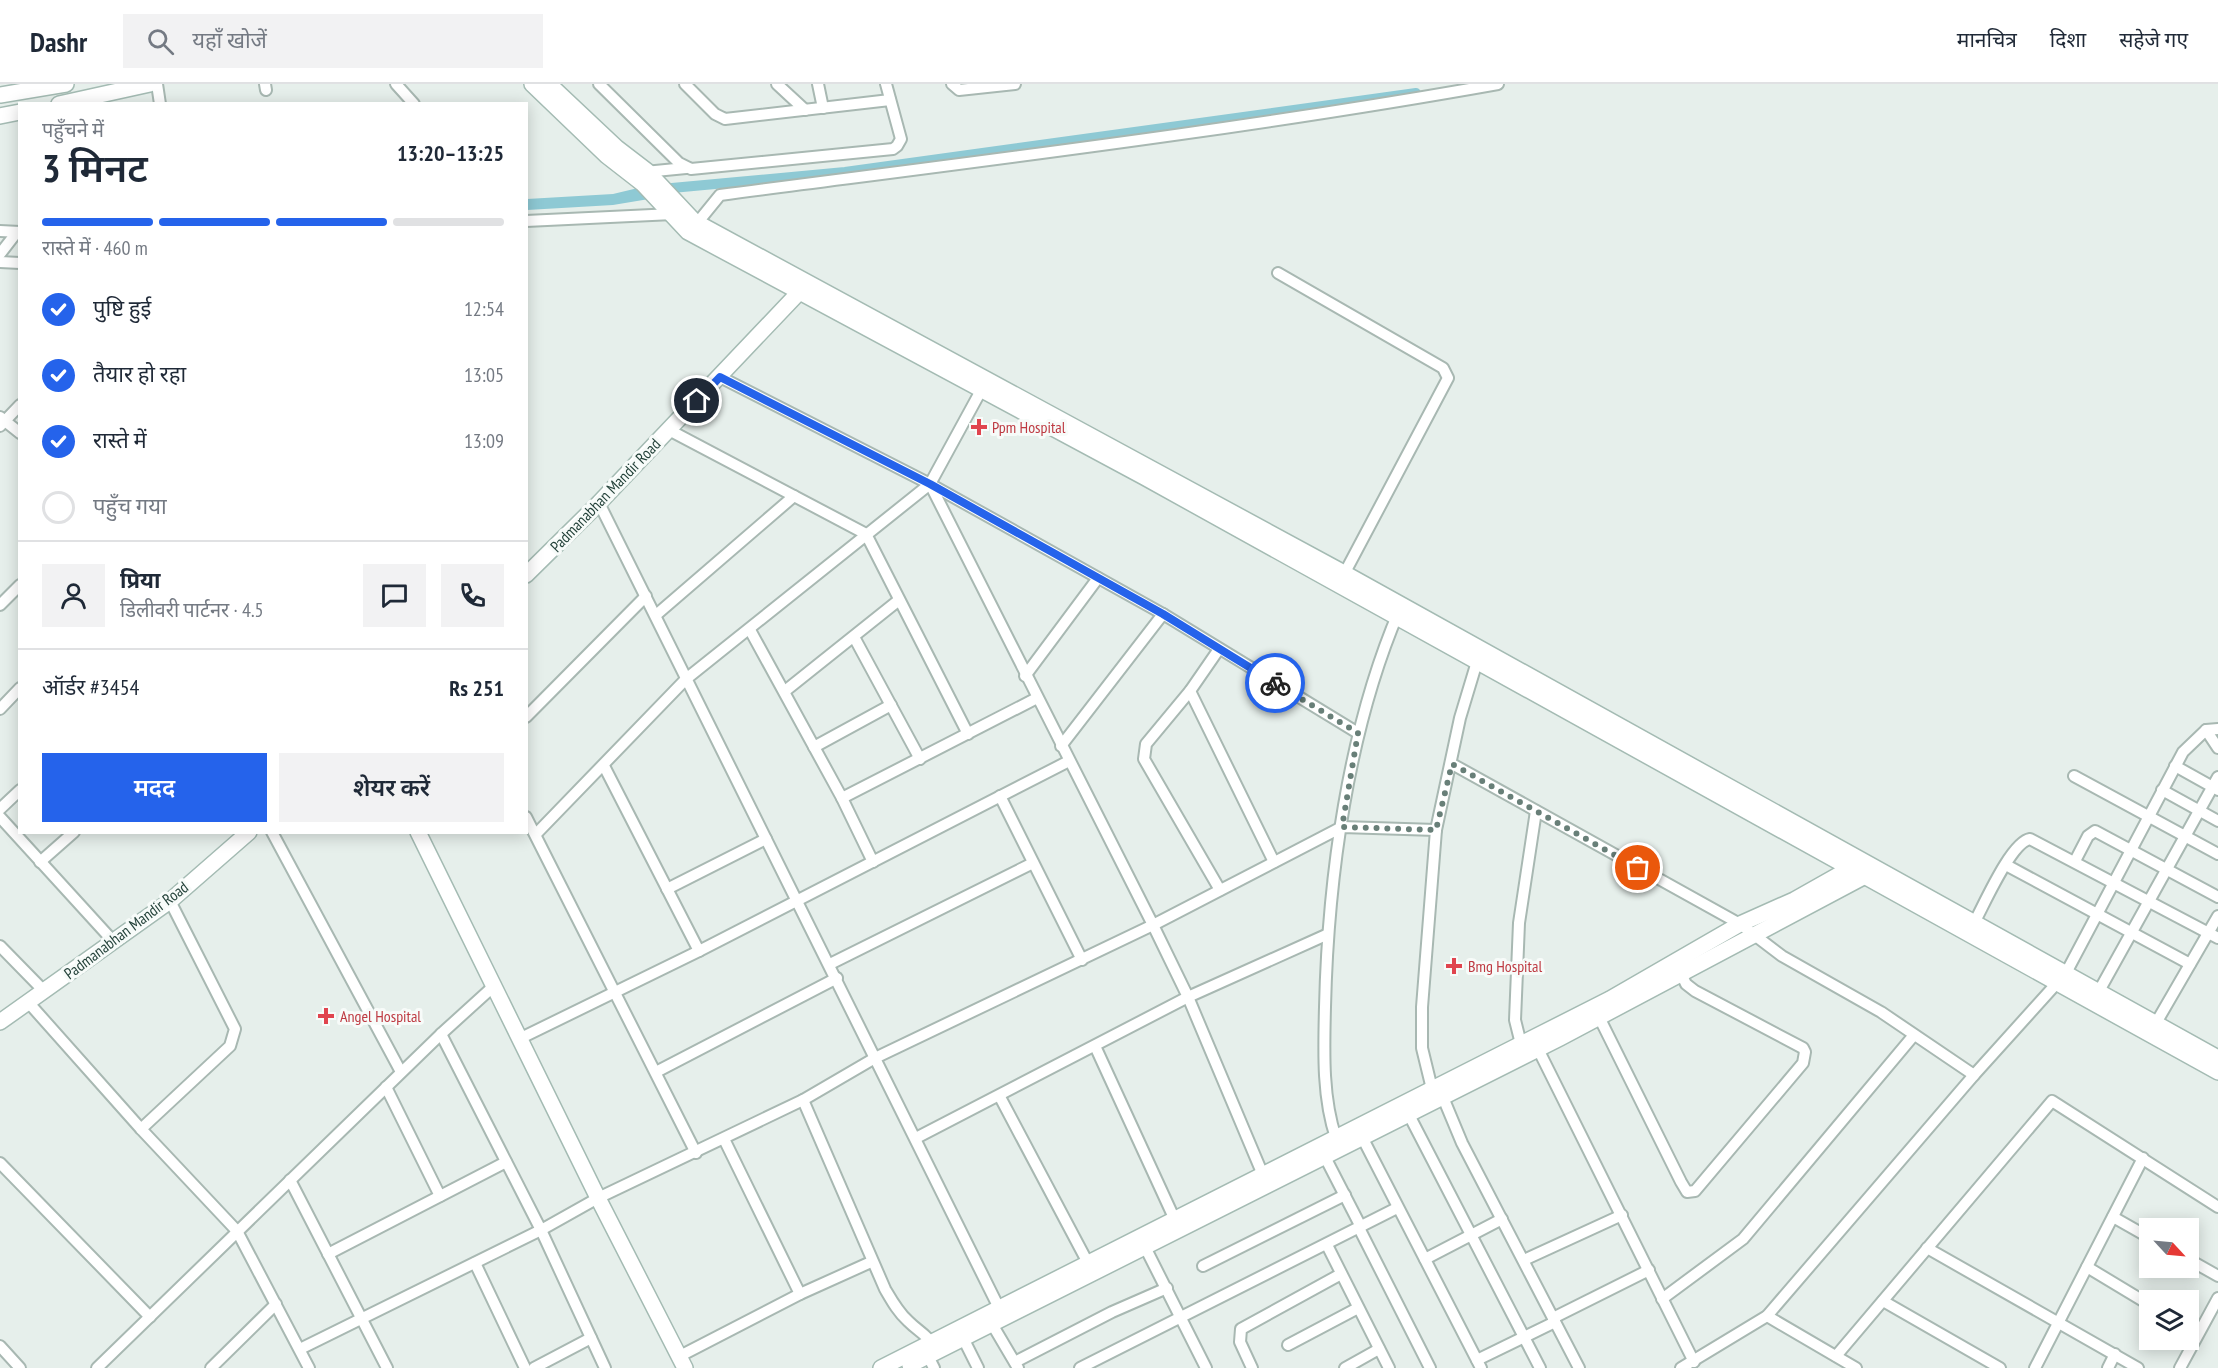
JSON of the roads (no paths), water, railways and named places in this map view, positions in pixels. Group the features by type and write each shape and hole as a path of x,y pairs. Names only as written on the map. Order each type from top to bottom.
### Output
{"street":[{"path":"0,95 66,84"},
{"path":"66,102 150,84"},
{"path":"157,84 160,102"},
{"path":"396,84 412,102"},
{"path":"532,84 607,156 645,177 686,168 893,149 901,139 886,84"},
{"path":"549,84 673,206 803,288"},
{"path":"599,84 686,168"},
{"path":"686,84 715,114 725,119 890,100"},
{"path":"777,84 805,110"},
{"path":"818,84 823,108"},
{"path":"952,84 960,90 1009,85"},
{"path":"698,222 720,195 980,163 1231,128 1498,84"},
{"path":"0,116 18,112"},
{"path":"528,221 673,206"},
{"path":"673,206 688,232 803,288 984,384 1479,655 1880,869 1974,923 2218,1072"},
{"path":"0,231 18,232"},
{"path":"0,254 18,232"},
{"path":"0,262 18,263"},
{"path":"1278,273 1443,368 1448,378 1341,579"},
{"name":"Padmanabhan Mandir Road","path":"528,573 599,503 803,288"},
{"path":"720,377 930,484 1163,614 1358,733"},
{"path":"536,834 686,679 930,484 984,384"},
{"path":"18,407 2,421 18,432"},
{"path":"669,430 866,534 968,734"},
{"path":"930,484 1025,676 1153,925 1188,998 1263,1175"},
{"path":"656,615 794,496"},
{"path":"599,503 916,1138 998,1317 1016,1365 1112,1312 1167,1288"},
{"path":"1025,676 1098,578"},
{"path":"0,605 18,587"},
{"path":"528,715 646,596"},
{"path":"785,691 899,600"},
{"path":"1399,611 1358,733 1342,827 1326,935 1324,1039 1327,1085 1350,1137 1397,1208 1479,1364 1554,1320 1649,1270"},
{"path":"1061,746 1163,614"},
{"path":"750,630 842,798 873,862"},
{"path":"854,637 920,759"},
{"path":"1219,649 1190,691 1146,744 1144,759 1220,890"},
{"path":"1479,655 1460,718 1452,764 1436,830 1422,1007 1422,1048 1437,1092 1462,1143 1579,1368"},
{"path":"1479,655 1849,869 2062,978 2098,991 2218,1058"},
{"path":"1190,691 1274,862"},
{"path":"0,709 18,692"},
{"path":"842,798 1037,698"},
{"path":"814,747 891,705"},
{"path":"1681,1368 1767,1316 1974,1075 2062,978 2175,766 2191,742 2206,730 2218,729"},
{"path":"2206,730 2218,748"},
{"path":"521,1038 699,951 1069,761"},
{"path":"1452,764 1740,924 1782,956 1881,1012 1974,1075"},
{"path":"604,766 699,951"},
{"path":"2098,991 2216,785 2175,766"},
{"path":"2074,776 2218,854"},
{"path":"2162,790 2218,820"},
{"path":"0,809 18,792"},
{"path":"1000,796 1082,960"},
{"path":"1536,811 1520,923 1515,1020 1530,1043 1622,1215 1694,1362"},
{"path":"0,817 113,941"},
{"path":"528,820 696,1153"},
{"path":"300,1349 363,1320 541,1230 598,1198 696,1153 802,1100 875,1058 1153,925 1342,827 1436,830"},
{"path":"2075,861 2088,837 2095,831 2218,897"},
{"path":"40,862 72,834"},
{"name":"Padmanabhan Mandir Road","path":"3,1015 28,1002 170,901 247,834"},
{"path":"273,834 401,1072"},
{"path":"419,834 598,1198 682,1362 800,1294 871,1262"},
{"path":"667,889 765,838"},
{"path":"1974,923 2019,845 2030,839 2213,935"},
{"path":"1530,1043 1599,1017 1679,969 1740,924 1794,900 1864,861"},
{"path":"830,964 1033,863"},
{"path":"2006,865 2190,964"},
{"path":"881,1368 933,1354 998,1317 1143,1242 1325,1157 1350,1137 1530,1043 1679,969 1755,936 1880,869"},
{"path":"141,1129 230,1046 234,1038 235,1029 170,901"},
{"path":"2156,1023 2190,964 2213,935 2218,916"},
{"path":"916,1138 1000,1097 1188,998 1326,935"},
{"path":"0,946 44,991"},
{"path":"1599,1017 1681,1182 1690,1194 1728,1155 1803,1063 1805,1052 1803,1048 1695,991 1686,984 1679,969"},
{"path":"656,1072 837,978"},
{"path":"97,1368 401,1072 495,985"},
{"path":"28,1002 141,1129 237,1231 309,1368"},
{"path":"441,1034 541,1230 605,1368"},
{"path":"1662,1299 1743,1239 1914,1035"},
{"path":"1095,1046 1175,1220"},
{"path":"386,1087 440,1196"},
{"path":"903,1368 963,1338 1088,1263 1143,1242 1175,1220 1263,1175 1408,1113 1437,1092"},
{"path":"1000,1097 1088,1263"},
{"path":"802,1100 871,1262 900,1313 927,1334 933,1354"},
{"path":"1836,1356 2052,1101 2218,1207"},
{"path":"1408,1113 1472,1232 1540,1368"},
{"path":"724,1139 800,1294"},
{"path":"1325,1157 1430,1368"},
{"path":"2035,1368 2143,1158"},
{"path":"328,1254 506,1161"},
{"path":"0,1163 150,1317"},
{"path":"290,1180 387,1368"},
{"path":"1203,1266 1345,1195"},
{"path":"1080,1368 1397,1208"},
{"path":"1524,1260 1622,1215"},
{"path":"2113,1217 2139,1232"},
{"path":"1425,1259 1472,1232 1502,1219"},
{"path":"1143,1242 1206,1368"},
{"path":"1327,1245 1389,1368"},
{"path":"1927,1248 2059,1321 2138,1368"},
{"path":"475,1263 525,1368"},
{"path":"2199,1265 2218,1276"},
{"path":"2087,1267 2139,1298"},
{"path":"1252,1368 1240,1342 1241,1329 1341,1274"},
{"path":"2199,1323 2218,1298"},
{"path":"1883,1301 2000,1368"},
{"path":"211,1368 276,1304"},
{"path":"1288,1345 1358,1308"},
{"path":"1767,1316 1856,1368"},
{"path":"534,1368 591,1338"},
{"path":"963,1338 978,1368"},
{"path":"1345,1368 1379,1348"},
{"path":"2180,1368 2186,1350"},
{"path":"3,1354 20,1368"},
{"path":"2108,1368 2115,1354"}],"water":[{"path":"638,188 649,199 613,205 528,210 528,199 613,194"}],"waterway":[{"path":"661,189 845,172 1416,93"}],"place":[{"name":"Ppm Hospital","path":"979,427"},
{"name":"Bmg Hospital","path":"1454,966"},
{"name":"Angel Hospital","path":"326,1016"}]}
